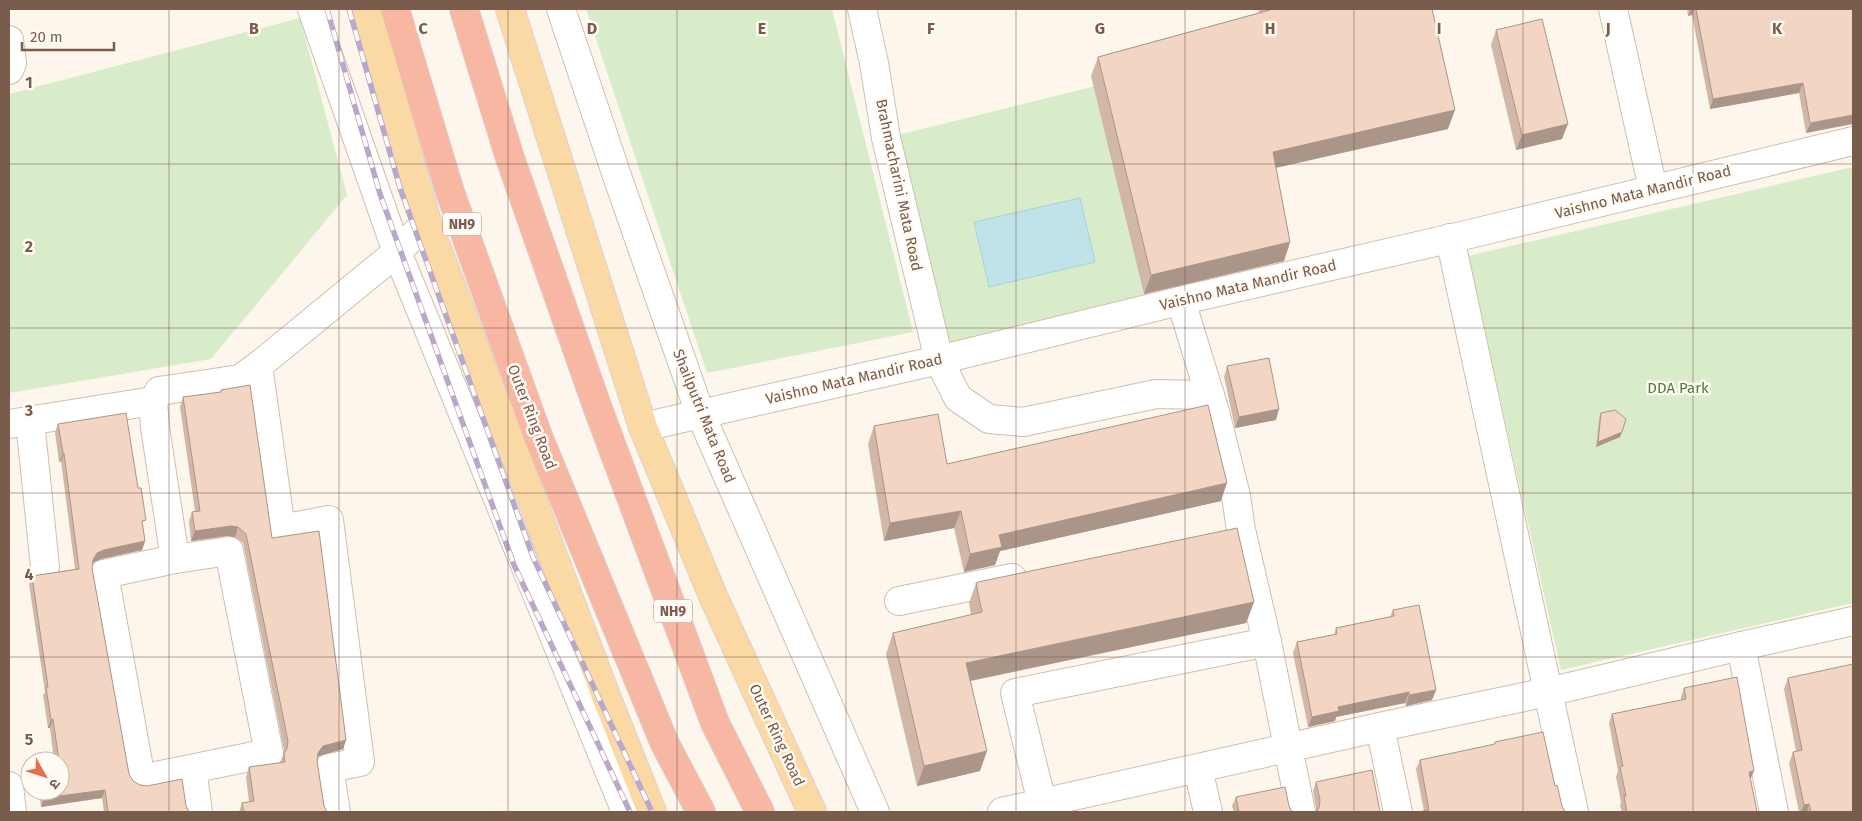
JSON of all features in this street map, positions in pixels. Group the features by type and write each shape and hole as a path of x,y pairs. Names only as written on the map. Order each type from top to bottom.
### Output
{"highway":[{"name":"Outer Ring Road","path":"395,9 450,192 538,436 665,744 701,812"},
{"name":"NH9","path":"464,9 510,158 597,406 715,723 760,812"}],"main road":[{"name":"Outer Ring Road","path":"367,9 427,222 595,668 652,812"},
{"name":"Outer Ring Road","path":"510,9 643,427 713,596 812,812"}],"street":[{"path":"312,9 397,252 626,812"},
{"name":"Shailputri Mata Road","path":"560,9 700,414 875,812"},
{"name":"Brahmacharini Mata Road","path":"862,9 874,63 886,138 939,360 958,398 990,419 1023,422 1156,394 1210,394"},
{"path":"1613,9 1653,189"},
{"path":"9,40 12,62 9,70"},
{"name":"Vaishno Mata Mandir Road","path":"643,427 939,360 1181,300 1450,238 1853,141"},
{"path":"175,559 155,427 153,401 159,392 240,379 397,252 427,222"},
{"path":"1450,238 1574,812"},
{"path":"1181,300 1210,394 1236,496 1232,532 1267,642 1301,812"},
{"path":"258,366 281,529 329,520 360,762 329,768 336,812"},
{"path":"45,567 19,423 153,401"},
{"path":"229,552 269,753 141,779 104,574 175,559 229,552"},
{"path":"899,601 1036,573"},
{"path":"1002,812 1380,727 1548,692 1853,621"},
{"path":"1042,803 1014,693 1267,642"},
{"path":"1741,646 1774,812"},
{"path":"1380,727 1398,812"},
{"path":"192,769 198,812"},
{"path":"1198,769 1208,812"},
{"path":"9,786 12,812"}],"green space":[{"path":"586,9 832,9 913,332 707,373"},
{"path":"300,18 347,195 211,359 9,393 9,94"},
{"path":"1096,86 1150,308 939,360 886,138"},
{"name":"DDA Park","path":"1853,167 1853,603 1561,670 1468,256"}],"water":[{"path":"1080,198 1095,262 989,287 974,222"}],"building":[{"path":"1269,9 1432,9 1455,110 1273,152 1290,242 1151,275 1098,57"},
{"path":"1696,9 1853,9 1853,115 1810,123 1803,83 1713,99"},
{"path":"1542,19 1568,124 1522,135 1496,30"},
{"path":"1269,358 1279,409 1239,417 1227,366"},
{"path":"250,385 272,538 319,531 346,740 323,746 318,753 317,761 324,806 327,812 244,812 242,803 254,801 249,767 285,762 284,754 288,741 246,534 238,527 231,526 195,531 192,512 200,511 183,397 221,392 221,390"},
{"path":"1208,405 1227,483 999,535 1002,547 970,554 961,511 890,523 874,426 938,414 947,464"},
{"path":"1615,410 1626,419 1622,432 1598,442 1601,413"},
{"path":"126,413 138,488 141,488 146,520 142,521 145,541 97,553 93,560 92,568 129,774 133,781 147,786 182,779 186,806 189,812 108,812 105,790 70,795 70,751 58,751 46,687 48,687 32,576 79,569 64,453 58,424"},
{"path":"1237,528 1254,602 966,663 987,751 924,766 893,633 982,612 976,583 978,582"},
{"path":"1419,605 1436,690 1409,695 1409,692 1338,707 1339,711 1312,717 1297,642 1337,634 1336,628 1394,616 1393,610"},
{"path":"1853,664 1853,812 1811,812 1809,804 1804,805 1793,752 1802,750 1788,678"},
{"path":"1737,677 1754,771 1749,772 1757,812 1627,812 1620,767 1623,766 1612,714 1686,699 1684,688"},
{"path":"1543,732 1555,786 1557,785 1565,812 1417,812 1429,810 1420,760"},
{"path":"1372,770 1380,812 1316,812 1319,808 1320,800 1316,782"},
{"path":"1285,787 1292,812 1239,812 1236,797"}],"railway":[{"path":"327,9 380,194 514,565 630,812"},
{"path":"349,9 400,188 533,557 652,812"}]}
